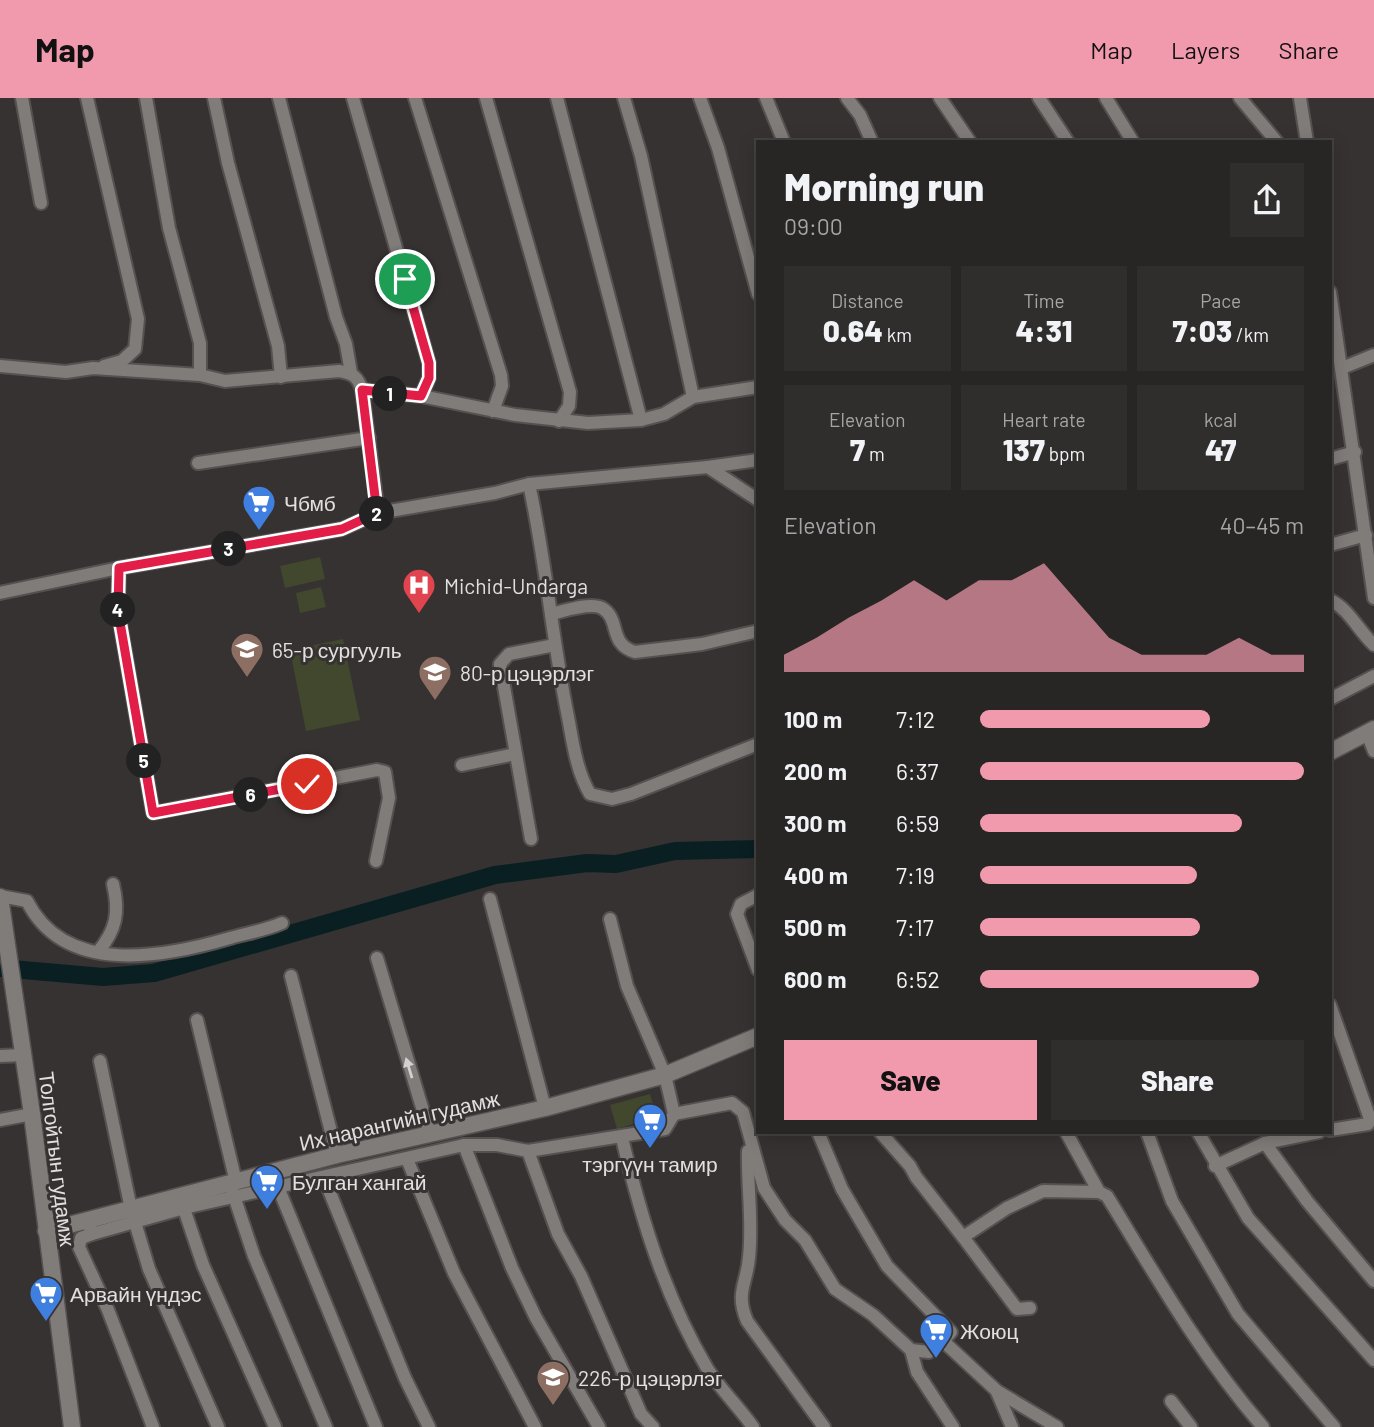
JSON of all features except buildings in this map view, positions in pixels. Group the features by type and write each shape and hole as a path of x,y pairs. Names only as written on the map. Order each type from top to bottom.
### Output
{"main road":[{"path":"1332,751 1370,731"},
{"name":"Толгойтын гудамж","path":"1,901 32,1114 72,1427"},
{"name":"Их нарангийн гудамж","path":"46,1231 90,1227 337,1155 545,1108 664,1075 756,1037"}],"street":[{"path":"23,98 41,203"},
{"path":"0,366 66,372 122,361 135,349 139,334 87,98"},
{"path":"146,98 169,228 200,343 200,375"},
{"path":"214,98 278,346 281,377"},
{"path":"279,98 336,317 346,344 351,373"},
{"path":"353,98 429,363 429,378 421,396"},
{"path":"415,98 501,375 502,386 494,411"},
{"path":"486,98 570,392 569,406 559,421"},
{"path":"557,98 642,420"},
{"path":"624,98 641,156 693,397"},
{"path":"700,98 718,148 756,287"},
{"path":"766,98 783,140"},
{"path":"847,98 860,115 871,140"},
{"path":"940,98 969,140"},
{"path":"1039,98 1067,140"},
{"path":"1105,98 1132,140"},
{"path":"1240,98 1275,140"},
{"path":"1300,98 1307,140"},
{"path":"1332,305 1372,567 1374,598"},
{"path":"1342,368 1374,355"},
{"path":"93,368 200,375 225,381 319,371 351,373 359,379 362,390 377,513"},
{"path":"362,390 421,396 559,421 642,420 664,414 693,397 756,387"},
{"path":"198,463 369,438"},
{"path":"1332,457 1355,452"},
{"path":"0,593 119,568 342,529 377,513 495,493 529,484 756,460"},
{"path":"708,467 756,499"},
{"path":"529,484 544,552 555,645 578,767 590,794 612,799 631,794 756,745"},
{"path":"1332,544 1366,534"},
{"path":"119,568 118,611 153,813 377,770 385,772 389,798 376,861"},
{"path":"1332,601 1348,612 1358,630 1374,645"},
{"path":"551,614 593,606 603,608 610,617 620,643 625,649 635,652 702,644 756,631"},
{"path":"531,839 500,664 509,654 555,645"},
{"path":"1332,698 1374,676"},
{"path":"1370,731 1374,751"},
{"path":"462,765 515,754"},
{"path":"98,952 114,932 117,901 113,884"},
{"path":"756,896 741,904 737,914 756,965"},
{"path":"490,899 545,1108"},
{"path":"1,901 27,901 38,918 56,936 77,947 98,952 148,955 178,952 282,923"},
{"path":"233,1187 278,1187 464,1145 497,1145 528,1151 665,1129 674,1114 664,1075 627,986 610,919"},
{"path":"377,958 430,1133"},
{"path":"290,976 337,1155"},
{"path":"1332,1010 1370,1119 1368,1124 1332,1130"},
{"path":"197,1020 233,1187 254,1256 326,1427"},
{"path":"0,1056 24,1055"},
{"path":"100,1062 133,1216 149,1269 218,1427"},
{"path":"674,1114 732,1104 743,1112 748,1140 764,1188 785,1220 805,1240 835,1289 873,1315 911,1350 917,1372 953,1427"},
{"path":"0,1121 32,1114"},
{"path":"819,1134 842,1189 887,1266 950,1332 929,1352 911,1350"},
{"path":"882,1134 910,1166 1017,1309 1030,1308"},
{"path":"1067,1134 1099,1192"},
{"path":"1148,1134 1172,1201 1238,1314 1334,1427"},
{"path":"1199,1134 1215,1166 1248,1218 1374,1360"},
{"path":"1215,1166 1265,1143 1309,1134"},
{"path":"622,1138 635,1191 675,1309 709,1371 753,1427"},
{"path":"748,1140 749,1257 740,1299 742,1309 754,1332 824,1427"},
{"path":"1265,1143 1307,1201 1374,1281"},
{"path":"464,1145 486,1207 524,1293 599,1427"},
{"path":"528,1151 558,1234 581,1276 641,1414 653,1427"},
{"path":"407,1158 454,1273 535,1427"},
{"path":"324,1178 405,1378 429,1427"},
{"path":"278,1187 376,1427"},
{"path":"963,1237 1007,1208 1043,1191 1099,1192 1107,1196 1177,1313 1219,1376 1263,1427"},
{"path":"182,1202 203,1265 275,1427"},
{"path":"90,1227 80,1238 79,1247 108,1310 153,1427"},
{"path":"943,1341 997,1391 1058,1427"},
{"path":"997,1391 1012,1427"},
{"path":"1171,1401 1191,1427"}],"green space":[{"path":"320,557 325,579 285,588 280,566"},
{"path":"321,587 326,607 300,613 296,593"},
{"path":"343,639 360,720 306,731 290,650"},
{"path":"650,1094 657,1117 617,1129 610,1105"}],"waterway":[{"path":"0,968 103,977 154,973 495,875 587,863 616,864 675,851 756,849"}],"place":[{"name":"Чбмб","path":"259,532"},
{"name":"Michid-Undarga","path":"419,615"},
{"name":"65-р сургууль","path":"247,679"},
{"name":"80-р цэцэрлэг","path":"435,702"},
{"name":"тэргүүн тамир","path":"650,1150"},
{"name":"Булган хангай","path":"267,1211"},
{"name":"Арвайн үндэс","path":"46,1323"},
{"name":"Жоюц","path":"936,1360"},
{"name":"226-р цэцэрлэг","path":"553,1407"}],"route":[{"path":"307,784 166,813 153,813 118,611 119,568 342,529 377,513 362,390 421,396 429,378 429,363 405,279"}]}
